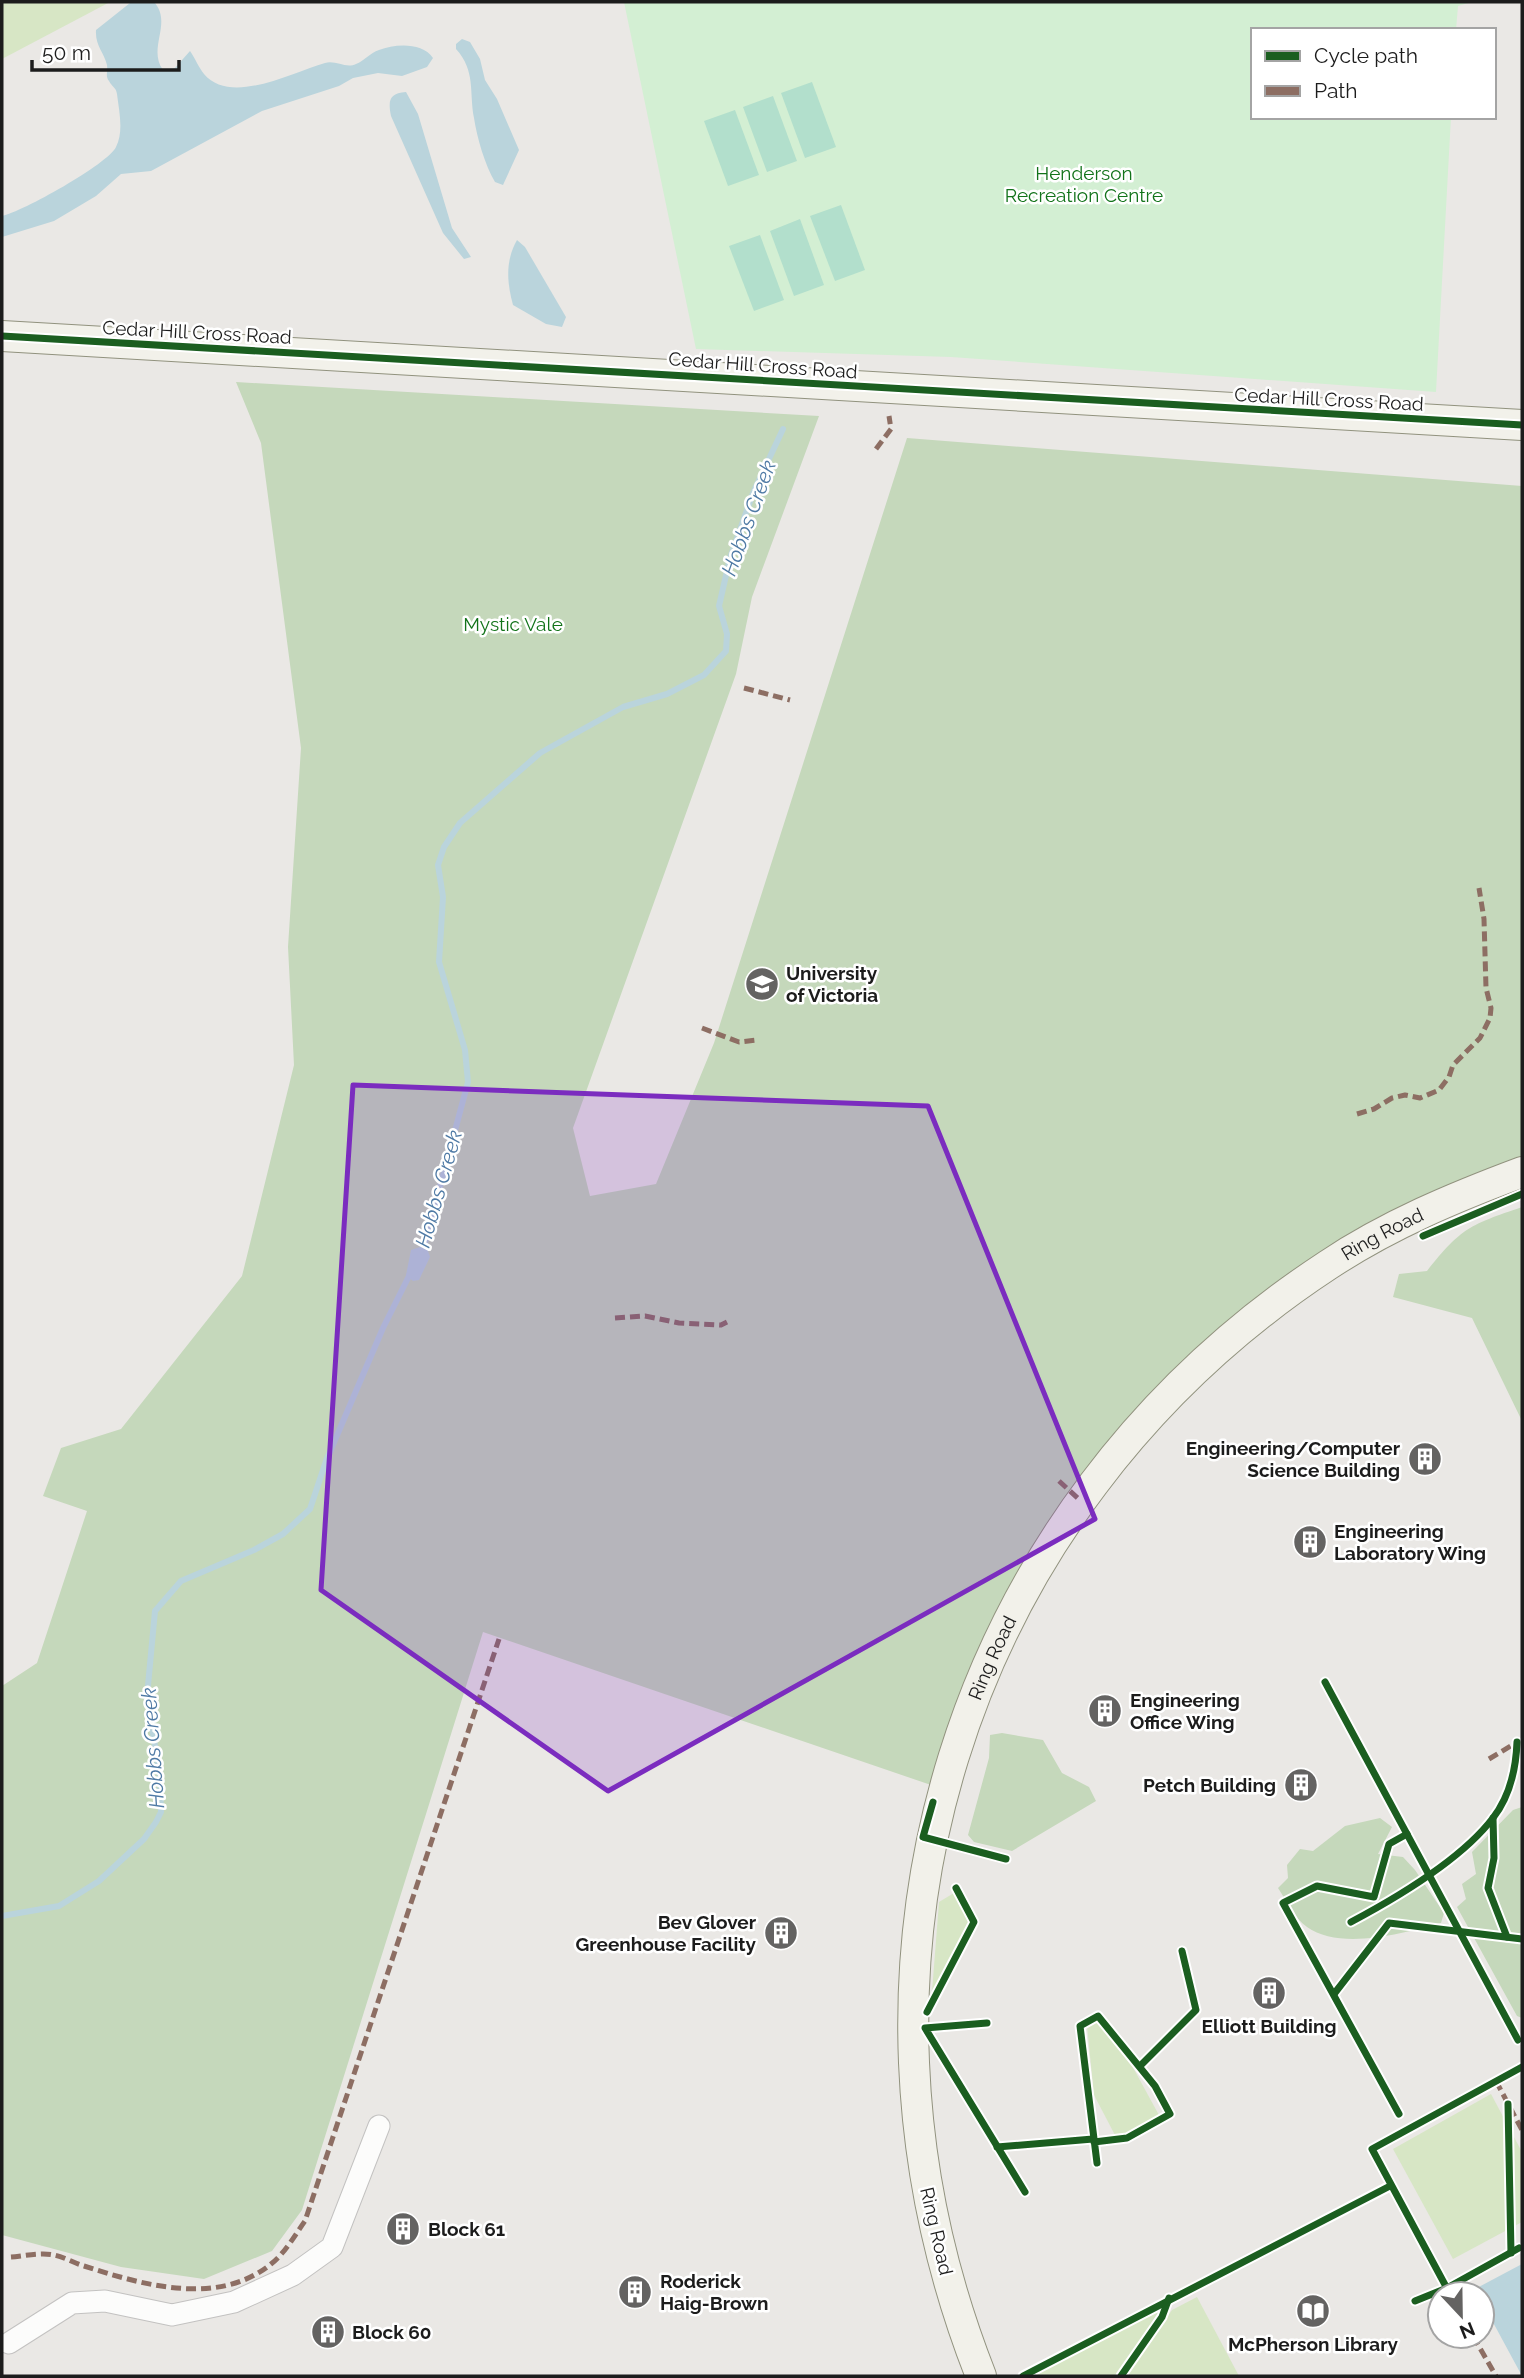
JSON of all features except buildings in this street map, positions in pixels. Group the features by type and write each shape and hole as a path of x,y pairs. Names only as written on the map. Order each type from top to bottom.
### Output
{"main road":[{"name":"Cedar Hill Cross Road","path":"2,336 1522,425"},
{"name":"Ring Road","path":"981,2376 956,2309 930,2206 917,2123 911,2022 924,1877 940,1805 983,1675 1023,1592 1081,1501 1125,1444 1198,1367 1274,1303 1330,1264 1393,1227 1522,1172"}],"street":[{"path":"9,2343 72,2303 105,2301 172,2315 234,2302 293,2275 332,2247 379,2126"}],"highlighted area":[{"path":"353,1085 928,1106 1095,1519 608,1791 321,1590"}],"green space":[{"path":"2,2 110,2 2,59"},
{"name":"Henderson Recreation Centre","path":"624,2 1472,2 1458,6 1456,28 1251,28 1251,119 1451,119 1436,392 951,357 696,349"},
{"path":"812,82 836,147 805,158 781,93"},
{"path":"773,96 797,161 767,172 743,107"},
{"path":"735,110 759,175 728,186 704,121"},
{"path":"841,205 865,270 835,281 810,216"},
{"path":"800,219 824,285 794,296 770,231"},
{"path":"760,235 784,300 754,311 729,246"},
{"name":"Mystic Vale","path":"236,382 819,416 752,597 736,674 573,1128 590,1196 656,1184 714,1043 907,438 1522,486 1522,1159 1206,1346 972,1674 931,1785 483,1632 302,2210 272,2251 204,2279 121,2267 2,2235 2,1686 37,1663 87,1511 43,1496 61,1448 121,1429 242,1276 294,1065 288,947 301,748 261,443"},
{"path":"1522,1207 1522,1421 1472,1318 1393,1297 1399,1274 1427,1271 1449,1245 1468,1229"},
{"path":"1002,1733 1043,1740 1062,1773 1089,1787 1096,1801 1012,1851 974,1842 968,1835 989,1758 990,1735"},
{"path":"1522,1807 1522,2018 1517,2016 1457,1907 1466,1899 1462,1884 1476,1874 1472,1852 1513,1810"},
{"path":"1380,1818 1392,1827 1378,1854 1403,1857 1415,1870 1444,1913 1441,1923 1391,1935 1354,1939 1321,1934 1307,1927 1278,1888 1288,1878 1287,1865 1300,1849 1313,1851 1345,1826"},
{"path":"954,1893 969,1921 932,1992 939,1902"},
{"path":"1096,2021 1130,2062 1160,2117 1127,2136 1116,2137 1094,2095 1087,2026"},
{"path":"1491,2094 1522,2152 1522,2222 1453,2259 1393,2149"},
{"path":"1197,2297 1239,2376 1127,2376 1172,2310"},
{"path":"1156,2311 1159,2314 1116,2376 1034,2376"}],"water":[{"path":"154,2 161,18 158,53 163,70 175,68 190,51 204,74 216,83 230,87 263,84 325,63 352,65 376,51 393,46 422,49 433,58 427,67 402,76 378,73 353,78 339,86 262,111 151,171 121,174 96,196 54,221 2,237 2,216 64,186 110,155 116,147 120,128 117,94 107,77 107,65 96,30 130,3"},
{"path":"462,39 470,42 480,59 485,80 497,99 519,150 503,185 495,182 479,143 467,65 456,49 456,44"},
{"path":"406,92 418,114 452,228 471,257 464,259 443,233 391,116 391,99 396,94"},
{"path":"517,240 525,247 566,317 562,327 546,324 513,305 508,272 510,256"},
{"path":"426,1245 430,1257 419,1280 413,1281 406,1275 411,1250"},
{"path":"1522,2264 1522,2376 1496,2328 1496,2280 1492,2280"}],"waterway":[{"name":"Hobbs Creek","path":"423,1250 468,1082 465,1050 439,962 443,897 438,865 444,847 460,823 540,753 623,707 667,694 704,675 726,651 727,634 719,606 730,558 753,493 783,429"},
{"name":"Hobbs Creek","path":"2,1916 59,1906 99,1881 144,1839 156,1822 161,1812 160,1777 147,1696 155,1611 181,1581 254,1550 283,1534 310,1509 326,1461 383,1328 411,1272"}],"marked path":[{"path":"876,449 891,429 889,416"},
{"path":"744,688 790,700"},
{"path":"1357,1114 1374,1109 1392,1098 1405,1095 1420,1098 1439,1090 1449,1077 1453,1065 1480,1038 1490,1018 1491,1008 1486,988 1484,919 1479,888"},
{"path":"702,1028 739,1042 757,1040"},
{"path":"615,1318 645,1316 679,1323 721,1325 727,1322"},
{"path":"1059,1481 1081,1501"},
{"path":"11,2257 54,2255 131,2280 204,2289 228,2285 250,2277 271,2264 285,2249 305,2221 499,1639"},
{"path":"1489,1759 1519,1741"},
{"path":"1496,2081 1522,2130"},
{"path":"1481,2350 1496,2376"}],"cycle path":[{"path":"2,336 1522,425"},
{"path":"1423,1236 1522,1194"},
{"path":"1325,1682 1518,2040"},
{"path":"1351,1922 1428,1876 1480,1834 1499,1810 1508,1791 1517,1742"},
{"path":"933,1802 923,1837 1006,1859"},
{"path":"1493,1818 1494,1858 1488,1888 1507,1937"},
{"path":"1399,2114 1283,1903 1317,1886 1374,1897 1389,1844 1407,1834"},
{"path":"927,2012 974,1922 956,1888"},
{"path":"1334,1994 1389,1923 1522,1939"},
{"path":"1140,2066 1196,2010 1182,1951"},
{"path":"1094,2142 1127,2138 1170,2114 1155,2086 1098,2016 1080,2026 1097,2163"},
{"path":"987,2023 925,2028 1025,2192"},
{"path":"1442,2280 1372,2149 1522,2067"},
{"path":"1508,2104 1511,2253"},
{"path":"997,2147 1093,2139"},
{"path":"1023,2376 1390,2186"},
{"path":"1415,2301 1447,2288 1519,2248"},
{"path":"1121,2376 1162,2317 1169,2298"}],"place":[{"name":"University of Victoria","path":"762,984"},
{"name":"Engineering/Computer Science Building","path":"1425,1459"},
{"name":"Engineering Laboratory Wing","path":"1310,1542"},
{"name":"Engineering Office Wing","path":"1105,1711"},
{"name":"Petch Building","path":"1301,1785"},
{"name":"Bev Glover Greenhouse Facility","path":"781,1933"},
{"name":"Elliott Building","path":"1269,1993"},
{"name":"Block 61","path":"403,2229"},
{"name":"Roderick Haig-Brown","path":"635,2292"},
{"name":"McPherson Library","path":"1313,2311"},
{"name":"Block 60","path":"328,2332"}]}
